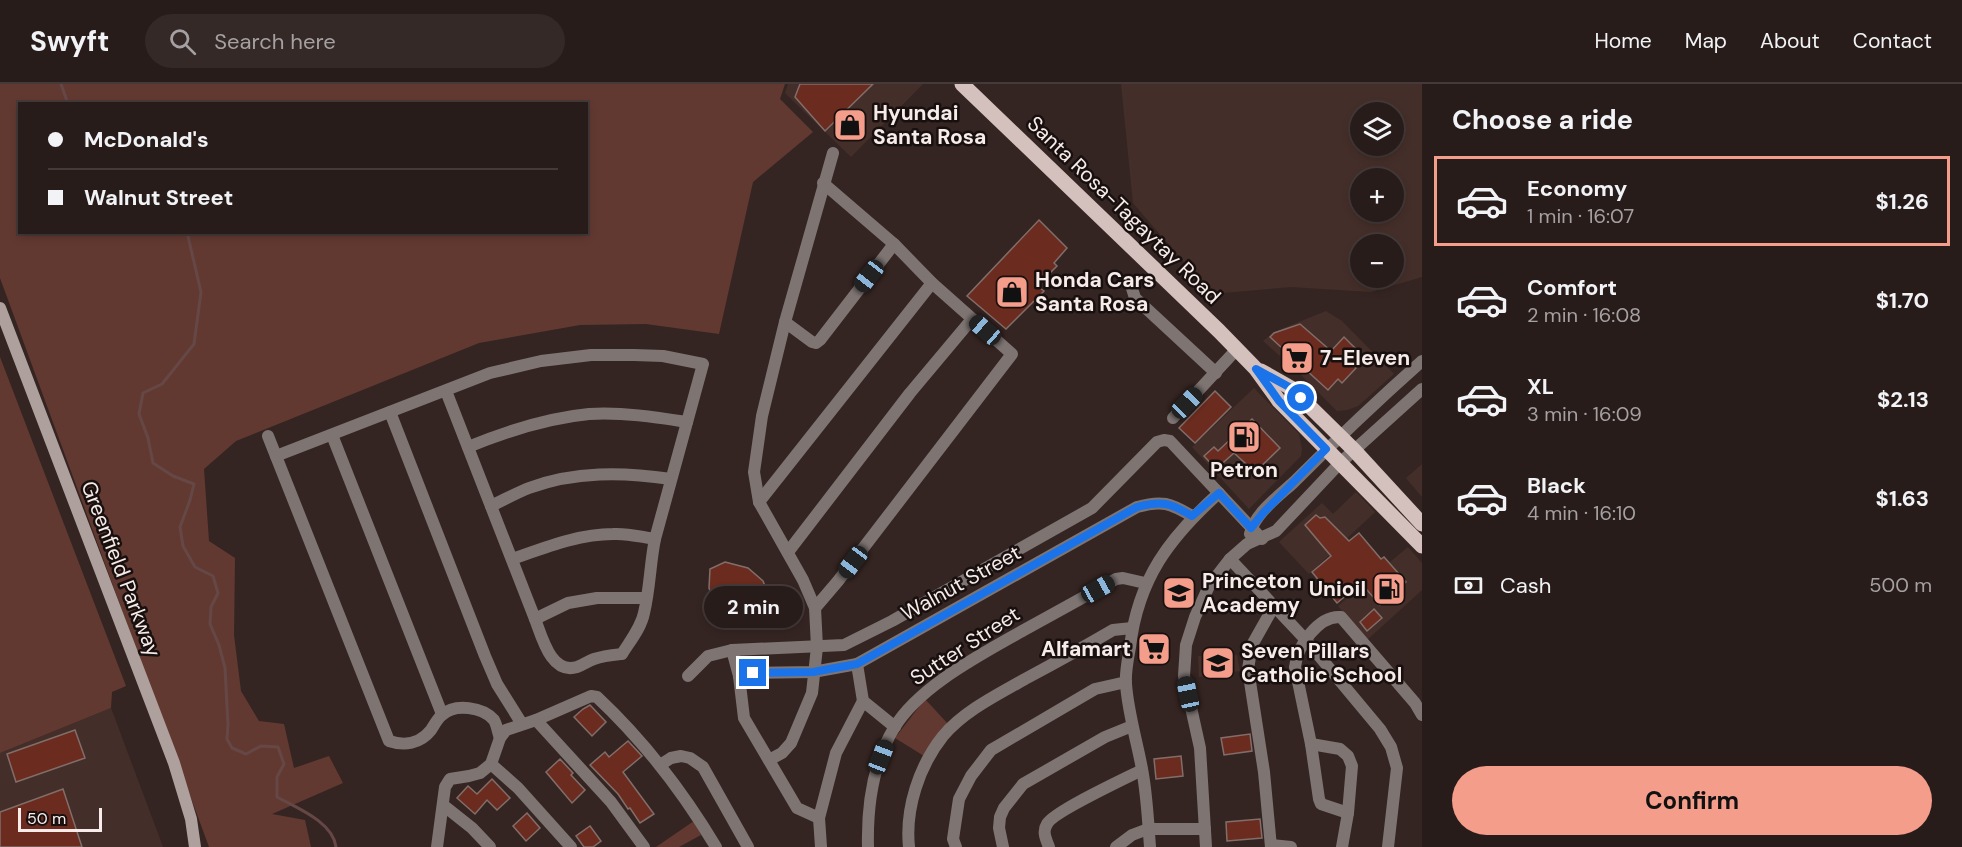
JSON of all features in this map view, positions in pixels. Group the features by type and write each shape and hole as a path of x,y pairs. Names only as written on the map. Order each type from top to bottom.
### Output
{"main road":[{"name":"Santa Rosa-Tagaytay Road","path":"962,84 1237,349 1256,369 1279,401 1422,546"},
{"name":"Greenfield Parkway","path":"0,309 174,763 192,819 195,847"},
{"name":"Santa Rosa-Tagaytay Road","path":"1256,369 1291,388 1354,450 1422,524"}],"street":[{"path":"769,760 782,753 795,735 812,693 817,646 815,609 788,552 759,502 754,472 762,416 785,322 833,153"},
{"path":"815,609 1012,354 933,283 894,244 823,183"},
{"path":"785,322 816,343 894,244"},
{"path":"759,502 933,283"},
{"path":"1131,285 1135,298 1216,373"},
{"path":"788,552 910,393 972,319"},
{"path":"1173,418 1237,349"},
{"path":"276,456 490,373 541,362 591,355 663,356 703,364 655,539 644,614 638,629 622,654 593,659 575,668 562,667 556,663 535,619 446,391"},
{"path":"1247,544 1251,528 1263,513 1326,449 1422,361"},
{"path":"1206,847 1200,748 1184,676 1186,645 1194,617 1209,586 1230,559 1247,544 1276,531 1340,462 1422,389"},
{"path":"1372,406 1386,420"},
{"path":"390,412 485,656 497,684 522,724"},
{"path":"468,447 508,430 591,414 636,415 687,422"},
{"path":"332,435 442,714"},
{"path":"268,436 389,741 408,744 421,739 429,733 442,714 462,708 478,710 494,720 500,738"},
{"path":"688,676 708,657 732,650 844,645 892,621 1092,508 1157,442 1164,440 1170,441 1262,539"},
{"path":"491,506 528,488 566,477 627,474 671,479"},
{"path":"1150,847 1142,770 1132,726 1126,682 1132,628 1146,583 1169,544 1192,516 1219,493"},
{"name":"Walnut Street","path":"739,676 753,673 813,672 857,664 1137,507 1156,502 1173,505 1192,516"},
{"path":"512,559 584,537 614,534 655,539"},
{"path":"1230,559 1305,639 1380,729 1391,747 1397,768 1388,847"},
{"name":"Sutter Street","path":"868,847 874,776 895,726 922,694 984,652 1116,579 1123,578 1146,583"},
{"path":"535,619 568,603 597,598 646,598"},
{"path":"1274,606 1252,645 1248,669 1264,772 1271,846 1290,847"},
{"path":"1348,813 1321,804 1295,667 1296,655 1305,639 1327,619 1341,617 1414,703 1422,716"},
{"path":"909,847 907,827 917,782 943,736 957,722 989,699 1113,630 1132,628"},
{"path":"732,650 739,676 744,718 797,808 819,818"},
{"path":"821,847 819,818 836,753 863,701 857,664"},
{"path":"956,847 953,839 958,799 971,776 991,750 1095,689 1126,682"},
{"path":"437,847 445,788 450,779 480,773 491,764 500,738 506,730 536,720 591,696 597,697 627,725 660,765 716,847"},
{"path":"863,701 895,726"},
{"path":"536,720 611,802 645,847"},
{"path":"1003,847 999,828 1000,817 1004,808 1023,784 1104,737 1132,726"},
{"path":"1311,744 1340,749 1348,756 1352,766 1342,847"},
{"path":"660,765 671,758 681,756 690,758 703,767 747,847"},
{"path":"491,764 518,788 571,847"},
{"path":"1049,847 1045,836 1048,821 1142,770"},
{"path":"443,805 472,828 490,847"},
{"path":"1116,847 1132,835 1148,829 1204,829"}],"shaded area":[{"path":"0,84 785,84 780,99 813,132 753,182 719,334 646,324 580,325 479,343 236,441 204,469 209,541 235,558 234,635 241,691 259,721 284,724 294,768 329,756 343,783 272,814 305,820 311,847 209,847 0,278"},
{"name":"Hyundai Santa Rosa","path":"788,84 923,84 851,157 785,93"},
{"path":"1121,84 1422,84 1422,277 1404,282 1404,234 1350,234 1350,288 1385,288 1371,292 1291,287 1211,294 1133,203"},
{"path":"1326,311 1342,321 1394,374 1358,406 1347,410 1337,411 1263,341 1274,332"},
{"path":"0,357 126,686 112,692 111,708 0,753"},
{"path":"1254,388 1299,434 1302,449 1301,456 1249,509 1192,447"},
{"path":"1422,464 1422,497 1406,478"},
{"path":"1356,492 1375,512 1309,574 1279,542 1322,503 1333,514"},
{"path":"1408,547 1422,563 1422,590 1367,640 1338,606"},
{"name":"Seven Pillars Catholic School","path":"1237,655 1240,671 1199,677 1198,656"},
{"path":"925,699 948,724 924,756 895,738"},
{"path":"111,708 163,847 0,847 0,753"},
{"path":"694,821 701,835 679,847 656,847"}],"building":[{"path":"800,84 873,84 825,131 795,97"},
{"path":"1039,220 1067,248 1054,263 1057,266 1037,286 1044,291 1006,329 967,296"},
{"path":"1300,324 1331,351 1344,337 1360,353 1351,363 1356,368 1342,383 1338,379 1328,390 1270,337 1274,333"},
{"path":"1215,391 1231,407 1195,443 1179,428"},
{"path":"1252,419 1280,448 1255,472 1234,453 1216,469 1204,456 1214,447 1218,451"},
{"path":"1316,515 1320,518 1325,517 1349,541 1359,533 1381,559 1384,557 1406,582 1380,605 1361,583 1337,603 1312,572 1331,556 1305,525"},
{"path":"725,562 748,568 763,581 770,599 767,607 752,611 723,605 712,597 709,588 710,569"},
{"path":"1374,609 1382,618 1367,631 1360,622"},
{"path":"590,705 606,722 592,736 574,717"},
{"path":"75,730 85,758 16,782 7,754"},
{"path":"1250,734 1252,751 1224,755 1221,738"},
{"path":"628,741 642,756 623,772 654,814 640,823 618,794 590,765 605,752 609,757"},
{"path":"1181,756 1183,776 1156,779 1154,759"},
{"path":"560,759 585,790 572,803 546,772"},
{"path":"492,779 510,798 497,810 487,800 475,814 457,798 468,786 477,794"},
{"path":"63,789 82,847 0,847 0,812"},
{"path":"527,813 540,828 526,841 513,826"},
{"path":"1260,819 1262,838 1227,841 1226,822"},
{"path":"590,826 601,841 593,847 584,847 576,836"}],"waterway":[{"path":"61,84 67,102"},
{"path":"187,234 201,292 194,344 162,384 143,393 139,414 148,438 153,463 173,476 194,484 180,527 183,546 195,567 213,576 218,593 211,607 210,624 225,668 227,739 232,748 246,754 261,746 278,747 284,764 277,777 277,797 321,823 328,830 336,847"}],"place":[{"name":"Hyundai Santa Rosa","path":"850,125"},
{"name":"Honda Cars Santa Rosa","path":"1012,292"},
{"name":"7-Eleven","path":"1297,358"},
{"name":"Petron","path":"1244,437"},
{"name":"Unioil","path":"1389,589"},
{"name":"Princeton Academy","path":"1179,593"},
{"name":"Alfamart","path":"1154,649"},
{"name":"Seven Pillars Catholic School","path":"1218,663"}],"route":[{"path":"753,673 813,672 857,664 1137,507 1156,502 1173,505 1192,516 1219,493 1251,528 1326,449 1279,401 1256,369 1291,388 1301,398"}]}
